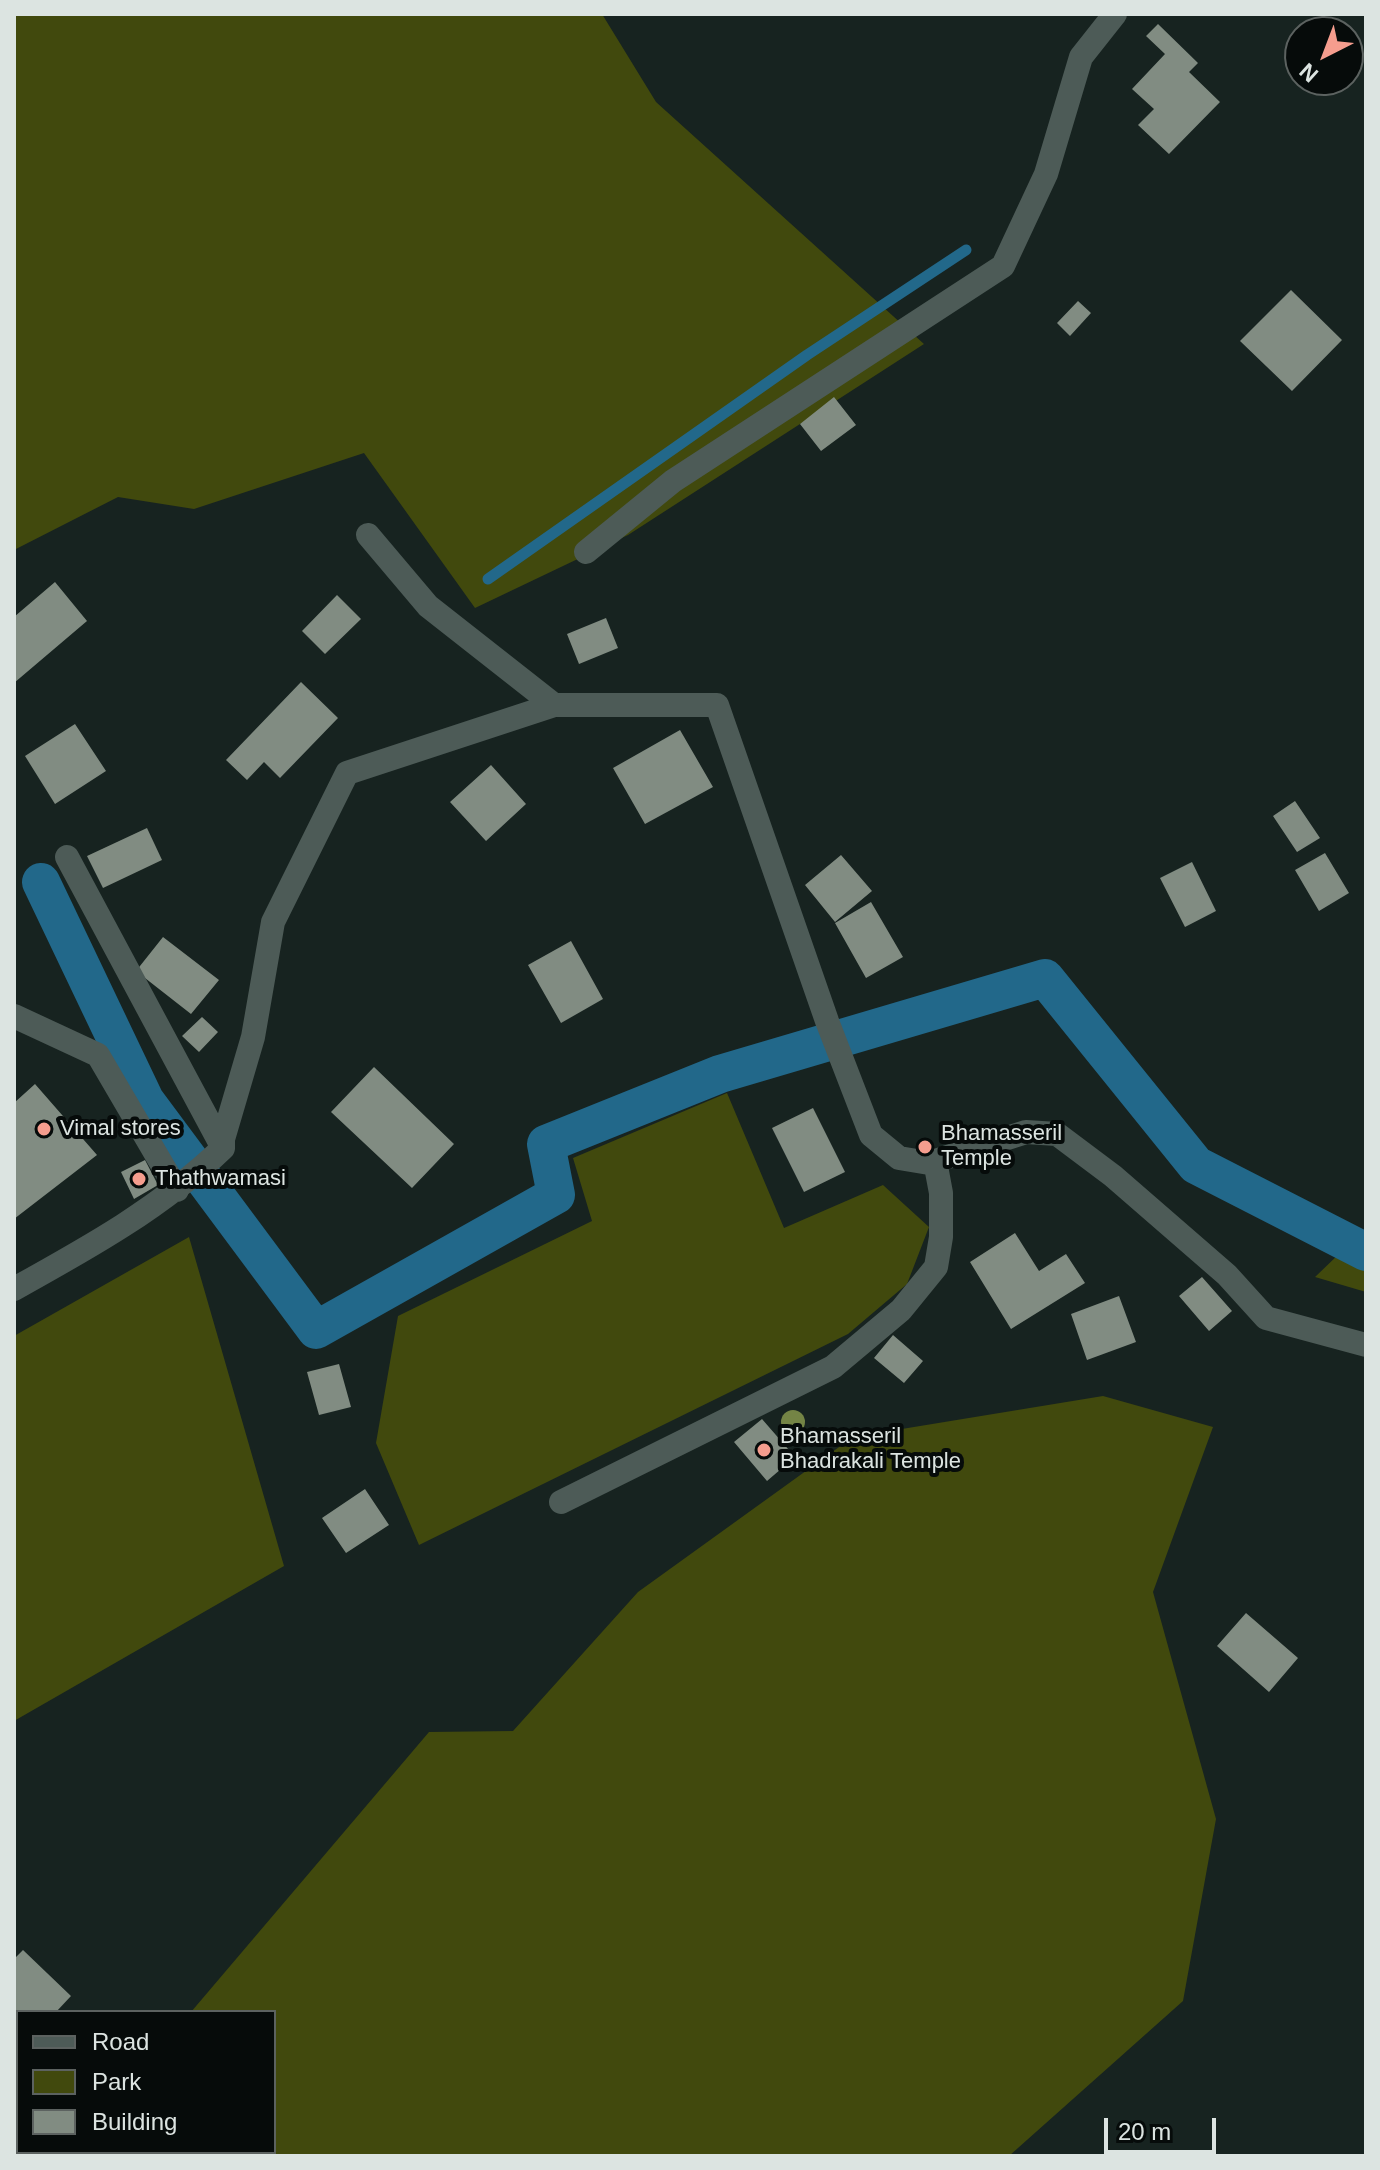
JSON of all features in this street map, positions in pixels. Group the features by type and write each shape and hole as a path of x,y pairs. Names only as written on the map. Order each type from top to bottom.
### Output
{"street":[{"path":"586,552 673,481 1003,266 1046,174 1081,57 1115,14"},
{"path":"368,535 428,606 554,705"},
{"path":"14,1289 90,1247 181,1187 217,1154 253,1037 273,922 347,773 554,705 717,705 827,1021 871,1135 899,1158 929,1163 1026,1132 1057,1134 1113,1176 1215,1265 1266,1318 1366,1345"},
{"path":"67,857 217,1154"},
{"path":"14,1016 98,1055 181,1187"},
{"path":"561,1502 833,1367 901,1310 936,1267 941,1237 941,1208 935,1161"}],"green space":[{"path":"14,14 602,14 656,102 924,344 628,535 475,608 364,453 194,509 118,497 14,550"},
{"path":"727,1093 784,1228 883,1185 929,1227 907,1284 848,1334 419,1545 376,1443 398,1316 592,1221 573,1158"},
{"path":"1365,1229 1366,1292 1315,1277"},
{"path":"189,1237 284,1566 14,1721 14,1336"},
{"path":"1103,1396 1213,1427 1153,1592 1216,1819 1183,2001 1009,2156 68,2156 276,2154 276,2010 193,2010 429,1732 513,1731 638,1592 853,1437"}],"building":[{"path":"1158,24 1198,63 1189,72 1220,102 1169,154 1138,125 1154,109 1132,89 1165,54 1146,36"},
{"path":"1291,290 1342,340 1292,391 1240,341"},
{"path":"1078,301 1091,313 1070,336 1057,323"},
{"path":"834,397 856,425 821,451 800,424"},
{"path":"55,582 87,621 14,683 14,617"},
{"path":"337,595 361,619 325,654 302,631"},
{"path":"606,618 618,648 579,664 567,634"},
{"path":"301,682 338,718 280,778 264,762 247,780 226,760"},
{"path":"75,724 106,771 55,804 25,756"},
{"path":"680,730 713,787 645,824 613,768"},
{"path":"491,765 526,804 486,841 450,802"},
{"path":"1295,801 1320,838 1297,852 1273,816"},
{"path":"147,828 162,860 103,888 87,856"},
{"path":"1325,853 1349,893 1319,911 1295,870"},
{"path":"841,855 872,891 835,922 805,885"},
{"path":"1192,862 1216,911 1185,927 1160,878"},
{"path":"871,902 903,957 866,978 835,923"},
{"path":"163,937 219,980 191,1014 136,971"},
{"path":"571,941 603,999 561,1023 528,965"},
{"path":"202,1017 218,1032 199,1052 182,1036"},
{"path":"374,1067 454,1144 412,1188 331,1112"},
{"name":"Vimal stores","path":"35,1084 97,1155 14,1219 14,1103"},
{"path":"813,1108 845,1172 804,1192 772,1128"},
{"name":"Thathwamasi","path":"145,1160 158,1185 134,1199 121,1172"},
{"path":"1015,1233 1039,1271 1066,1254 1085,1283 1011,1329 970,1262"},
{"path":"1202,1277 1232,1311 1209,1331 1179,1296"},
{"path":"1119,1296 1136,1342 1087,1360 1071,1314"},
{"path":"893,1335 923,1361 904,1383 874,1358"},
{"path":"339,1364 351,1407 319,1415 307,1372"},
{"name":"Bhamasseril Bhadrakali Temple","path":"762,1419 795,1457 767,1481 734,1442"},
{"path":"365,1489 389,1525 346,1553 322,1518"},
{"path":"1246,1613 1298,1658 1269,1692 1217,1646"},
{"path":"23,1950 71,1996 58,2010 16,2011 14,1959"}],"waterway":[{"path":"488,579 807,355 966,250"},
{"path":"41,882 145,1100 316,1330 556,1195 546,1144 720,1074 1045,978 1196,1165 1366,1252"}],"place":[{"name":"Vimal stores","path":"44,1129"},
{"name":"Bhamasseril Temple","path":"925,1147"},
{"name":"Thathwamasi","path":"139,1179"},
{"name":"Bhamasseril Bhadrakali Temple","path":"764,1450"}]}
